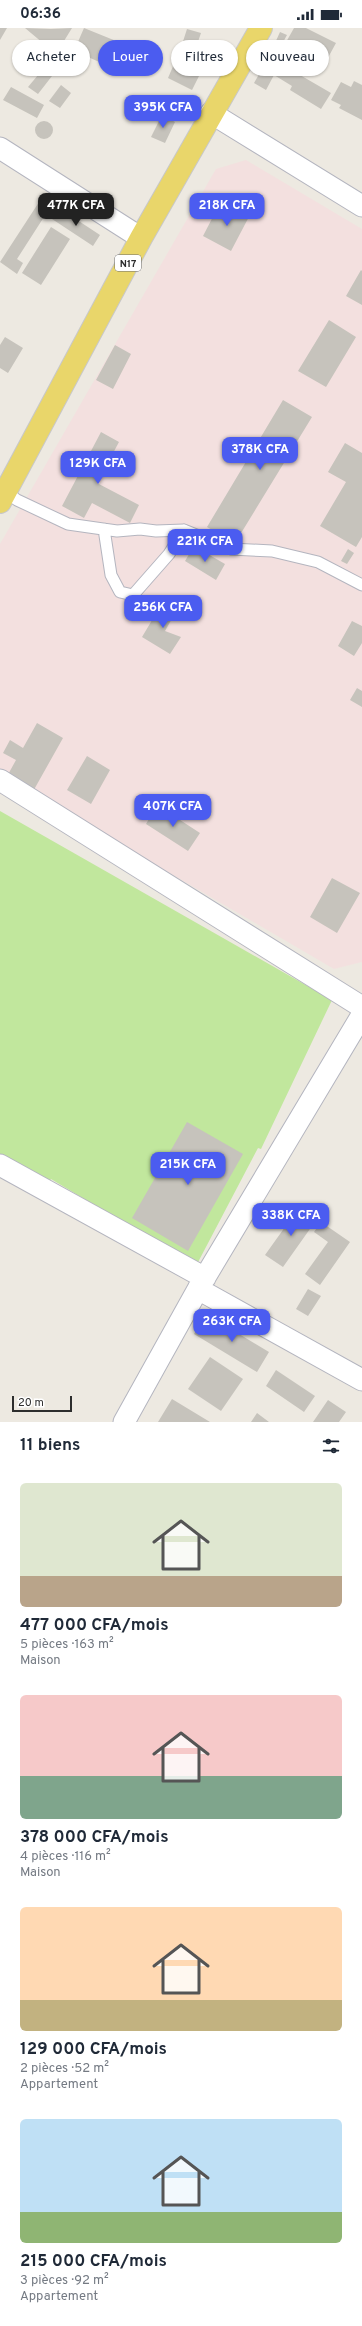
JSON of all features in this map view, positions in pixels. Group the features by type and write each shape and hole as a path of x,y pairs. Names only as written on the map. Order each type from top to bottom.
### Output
{"main road":[{"name":"N17","path":"3,497 141,238 211,112 260,28"}],"street":[{"path":"211,112 362,206"},
{"path":"0,148 141,238"},
{"path":"0,780 362,1007"},
{"path":"124,1422 202,1283 362,1015"},
{"path":"0,1165 202,1283 362,1380"}],"lane":[{"path":"3,497 17,500 68,524 117,531 140,529 156,531 184,530 231,549 272,551 318,562 362,585"},
{"path":"104,529 111,575 120,592 132,595 169,554 184,530"}],"shaded area":[{"path":"246,160 362,229 362,962 334,969 0,774 0,544 216,169"}],"green space":[{"path":"0,811 332,1000 261,1149 258,1148 196,1266 51,1179 48,1184 0,1155"}],"building":[{"path":"0,28 7,28 0,40"},
{"path":"25,28 72,28 65,40 39,40"},
{"path":"84,28 114,40 98,40 98,61 90,58 90,40 79,40"},
{"path":"294,28 306,28 336,43 329,56 329,40 287,40"},
{"path":"187,29 201,33 199,40 183,40"},
{"path":"280,32 287,35 284,40 276,40"},
{"path":"171,71 171,76 199,76 192,90 168,78"},
{"path":"37,76 52,76 38,94 28,87"},
{"path":"258,76 273,76 266,90 254,83"},
{"path":"276,76 302,76 331,93 321,109 290,90 292,86"},
{"path":"354,81 362,85 362,120 339,108 341,105 331,100 341,82 351,87"},
{"path":"61,85 71,93 60,108 49,101"},
{"path":"11,87 44,105 37,118 3,100"},
{"path":"175,97 185,101 180,112 170,107"},
{"path":"162,115 175,122 165,143 151,137"},
{"path":"44,121 50,124 53,130 50,136 44,139 38,136 35,130 38,124"},
{"path":"41,199 51,206 17,259 23,263 17,274 0,262"},
{"path":"241,205 252,211 231,251 203,236 218,207 235,216"},
{"path":"59,208 100,235 93,246 52,219"},
{"path":"51,227 70,239 41,285 22,273"},
{"path":"361,270 362,271 362,305 346,296"},
{"path":"329,320 356,337 326,387 298,371"},
{"path":"5,337 23,348 8,373 0,368 0,345"},
{"path":"115,345 131,354 113,389 96,380"},
{"path":"283,400 312,417 235,543 207,527"},
{"path":"101,432 119,442 97,483 139,505 130,523 92,503 84,518 62,506"},
{"path":"345,443 362,453 362,537 356,547 320,526 346,482 328,472"},
{"path":"194,546 225,564 216,580 185,561"},
{"path":"348,549 354,553 347,564 341,561"},
{"path":"164,600 178,608 165,631 181,637 170,654 142,637"},
{"path":"352,621 362,626 362,643 354,656 338,646"},
{"path":"357,688 362,691 362,707 350,700"},
{"path":"37,723 63,738 31,795 5,780 16,760 3,753 10,740 23,748"},
{"path":"87,756 110,770 91,804 67,790"},
{"path":"157,805 200,833 188,851 146,824"},
{"path":"332,878 360,893 337,933 310,917"},
{"path":"187,1122 243,1154 188,1251 132,1218"},
{"path":"300,1206 317,1219 283,1267 265,1255"},
{"path":"321,1222 350,1242 320,1285 305,1274 328,1242 314,1232"},
{"path":"308,1289 321,1296 308,1316 296,1309"},
{"path":"206,1314 269,1352 257,1372 194,1334"},
{"path":"210,1357 243,1379 221,1411 188,1389"},
{"path":"276,1370 315,1396 304,1412 266,1386"},
{"path":"172,1399 210,1422 158,1422"},
{"path":"328,1400 346,1412 339,1422 313,1422"},
{"path":"257,1413 269,1422 251,1422"}]}
